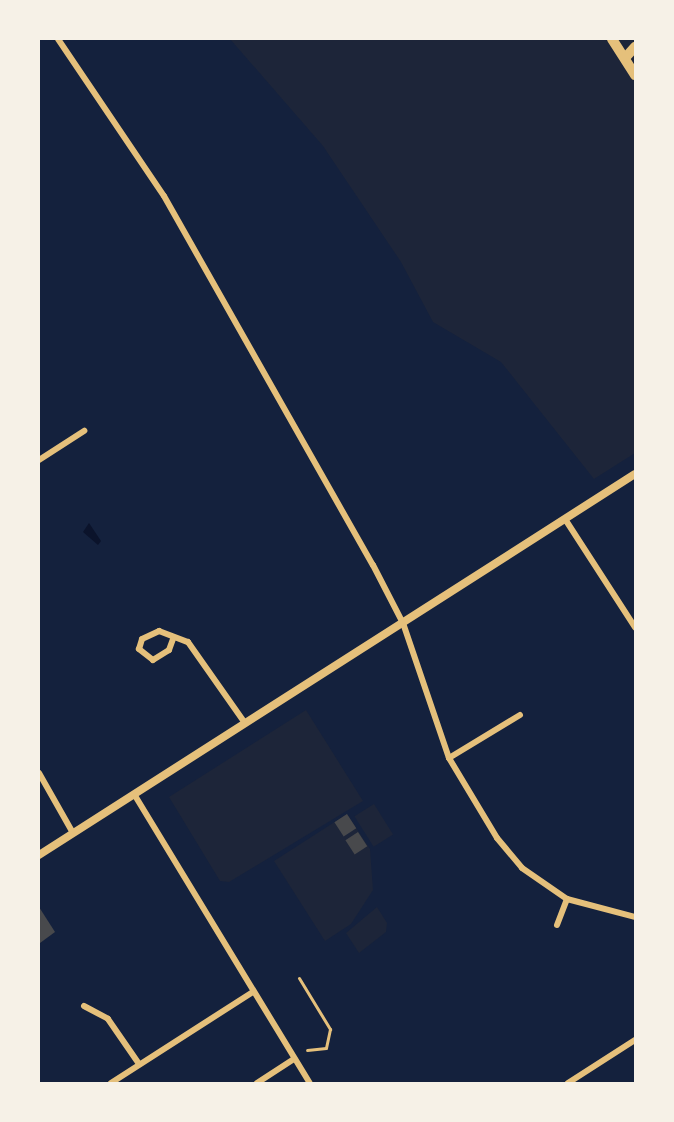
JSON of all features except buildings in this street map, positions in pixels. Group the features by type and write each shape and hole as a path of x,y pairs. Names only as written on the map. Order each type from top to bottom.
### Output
{"main road":[{"path":"612,39 635,75"},
{"path":"625,58 635,47"}],"street":[{"path":"58,39 164,196 403,623 449,758 510,856 567,899 635,916"},
{"path":"39,460 84,431"},
{"path":"39,855 635,474"},
{"path":"566,519 635,627"},
{"path":"173,639 169,650 153,660 140,649 151,633 165,632 173,639 196,649 245,723"},
{"path":"449,758 520,715"},
{"path":"39,773 73,833"},
{"path":"134,794 310,1083"},
{"path":"557,925 567,899"},
{"path":"111,1083 253,992"},
{"path":"84,1006 108,1018 139,1064"},
{"path":"572,1082 635,1040"},
{"path":"257,1083 294,1059"}],"lane":[{"path":"299,978 330,1029 326,1048 307,1050"}],"shaded area":[{"path":"230,39 635,39 635,453 594,479 501,362 433,322 401,262 323,146"},
{"path":"89,523 101,541 98,545 83,532"},
{"path":"306,710 363,801 229,882 220,881 169,797"},
{"path":"374,804 393,835 374,847 354,816"},
{"path":"347,814 370,849 373,890 351,924 325,941 274,861"},
{"path":"377,907 387,923 386,932 359,953 346,933"}]}
